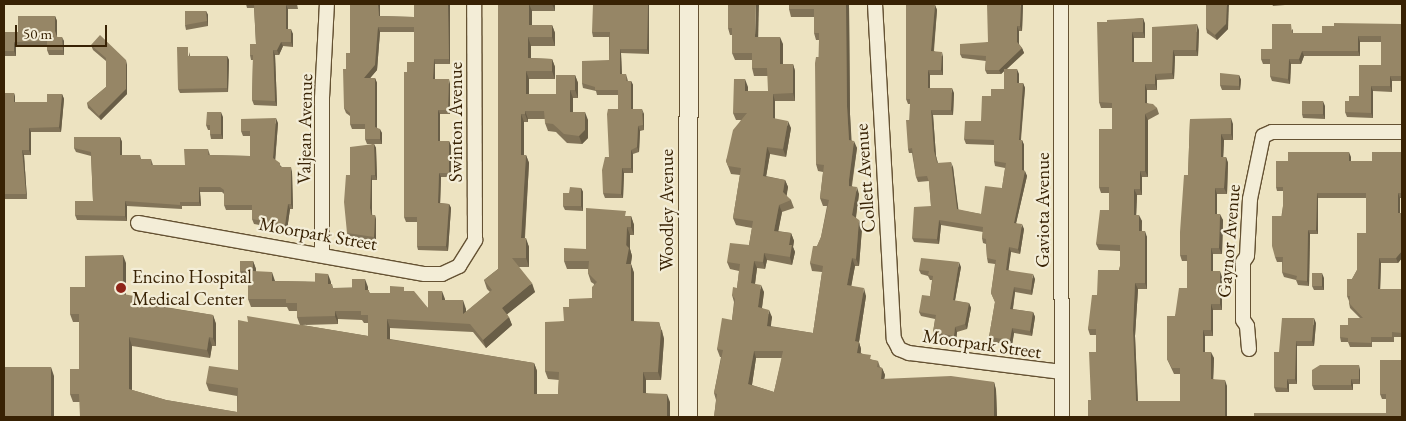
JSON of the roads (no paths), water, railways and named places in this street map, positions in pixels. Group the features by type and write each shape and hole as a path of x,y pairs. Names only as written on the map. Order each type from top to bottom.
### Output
{"street":[{"name":"Valjean Avenue","path":"322,254 322,98 327,4"},
{"name":"Swinton Avenue","path":"474,4 475,240"},
{"name":"Woodley Avenue","path":"688,417 689,4"},
{"name":"Collett Avenue","path":"874,4 894,339 899,349"},
{"name":"Gaviota Avenue","path":"1061,4 1062,417"},
{"name":"Gaynor Avenue","path":"1249,348 1247,326 1243,320 1243,262 1247,256 1250,199 1263,136 1272,132 1402,132"},
{"name":"Moorpark Street","path":"138,223 442,274 459,266 475,240"},
{"name":"Moorpark Street","path":"899,349 909,353 1061,372"}],"place":[{"name":"Encino Hospital Medical Center","path":"121,288"}]}
